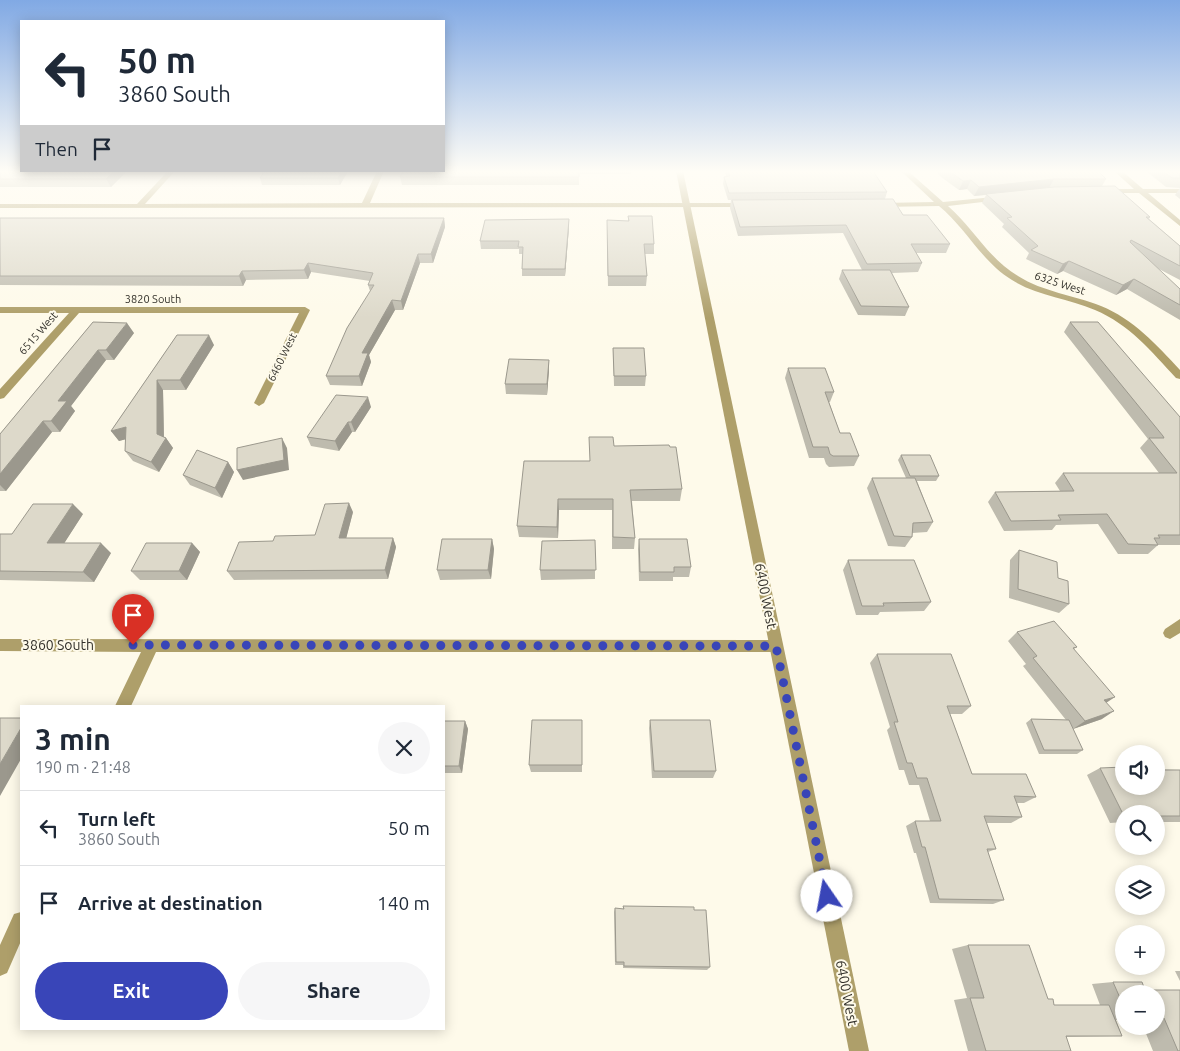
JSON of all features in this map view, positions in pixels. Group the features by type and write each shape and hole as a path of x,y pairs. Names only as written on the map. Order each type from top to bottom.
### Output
{"street":[{"name":"6400 West","path":"689,220 859,1051"},
{"name":"6325 West","path":"959,220 1007,273 1035,288 1088,304 1120,318 1140,334 1180,376"},
{"name":"3820 South","path":"0,310 305,310"},
{"name":"6515 West","path":"0,396 76,310"},
{"name":"6460 West","path":"260,403 305,310"},
{"name":"3860 South","path":"0,645 776,646"},
{"path":"123,705 152,645"},
{"path":"0,966 20,923"}],"building":[{"path":"0,220 443,220 431,254 418,254 401,301 392,300 362,353 368,353 359,376 326,376 347,328 374,285 368,285 373,273 308,263 304,270 242,271 239,276 0,276"},
{"path":"485,220 569,220 565,269 522,269 523,247 518,247 519,241 480,241"},
{"path":"607,220 652,220 654,244 644,244 647,276 608,276"},
{"path":"738,220 931,220 950,244 911,244 922,263 867,264 846,225 740,227"},
{"path":"1009,220 1150,220 1180,246 1180,266 1131,240 1130,242 1180,289 1180,305 1134,279 1123,285 1069,261 1063,264 1031,250 1038,246"},
{"path":"842,270 890,270 909,307 861,306"},
{"path":"93,322 127,323 106,350 98,350 58,401 67,401 51,421 43,421 0,474 0,434"},
{"path":"1070,322 1098,322 1180,417 1180,535 1158,535 1160,538 1154,538 1158,545 1128,544 1107,514 1058,515 1061,520 1011,521 995,492 1074,491 1063,473 1177,473 1149,438 1164,438 1163,436"},
{"path":"177,335 209,335 180,380 157,380 157,434 166,438 151,462 125,451 126,427 111,431"},
{"path":"613,348 644,348 646,376 614,376"},
{"path":"509,359 549,360 547,384 505,384"},
{"path":"788,368 825,368 834,392 825,392 840,433 850,433 859,456 833,456 830,454 828,447 813,447"},
{"path":"336,395 368,397 335,441 307,437"},
{"path":"589,437 613,437 614,446 669,445 670,447 676,447 682,489 630,490 635,538 613,537 613,499 558,499 557,527 517,526 524,461 590,461"},
{"path":"282,438 284,460 237,470 237,448"},
{"path":"197,450 228,462 215,488 183,475"},
{"path":"901,455 930,455 939,476 910,476"},
{"path":"872,478 915,478 933,522 913,523 912,537 894,536"},
{"path":"349,503 339,538 393,538 385,570 227,571 239,542 273,541 275,536 315,535 325,504"},
{"path":"33,504 73,504 47,543 101,543 83,572 0,571 0,534 12,534"},
{"path":"442,539 492,539 488,570 437,570"},
{"path":"639,539 687,539 691,567 674,567 674,572 640,572"},
{"path":"595,540 596,570 540,570 542,541"},
{"path":"146,543 192,543 179,571 131,571"},
{"path":"1019,550 1057,562 1058,578 1068,581 1069,604 1018,589"},
{"path":"848,560 914,560 931,602 883,603 884,606 862,606"},
{"path":"1054,621 1077,647 1073,648 1115,697 1104,700 1114,711 1085,721 1033,658 1037,656 1017,632"},
{"path":"877,654 951,654 971,706 947,706 972,774 1026,774 1036,797 1014,796 1022,817 984,816 996,849 987,849 1004,900 939,899 925,847 922,847 915,821 941,821 927,778 917,778 912,763 907,763 894,722 898,722"},
{"path":"0,718 20,718 20,730 0,764"},
{"path":"1031,719 1069,720 1083,750 1044,750"},
{"path":"532,720 582,720 582,765 529,765"},
{"path":"650,720 710,720 716,771 654,771"},
{"path":"445,721 465,721 459,766 445,766"},
{"path":"1115,767 1115,795 1165,795 1165,770 1180,770 1180,816 1165,816 1165,805 1118,805 1100,768"},
{"path":"623,906 694,907 694,910 706,910 710,967 624,966 624,962 616,962 615,908 624,909"},
{"path":"968,945 1029,945 1048,999 1053,999 1054,1005 1109,1005 1115,1019 1115,1035 1122,1036 1066,1036 1071,1051 986,1051 970,998 984,998"},
{"path":"1113,982 1142,982 1143,985 1115,985 1115,987"},
{"path":"1165,990 1180,990 1180,1051 1178,1051 1165,1020"}],"route":[{"path":"133,645 776,646 827,896"}]}
